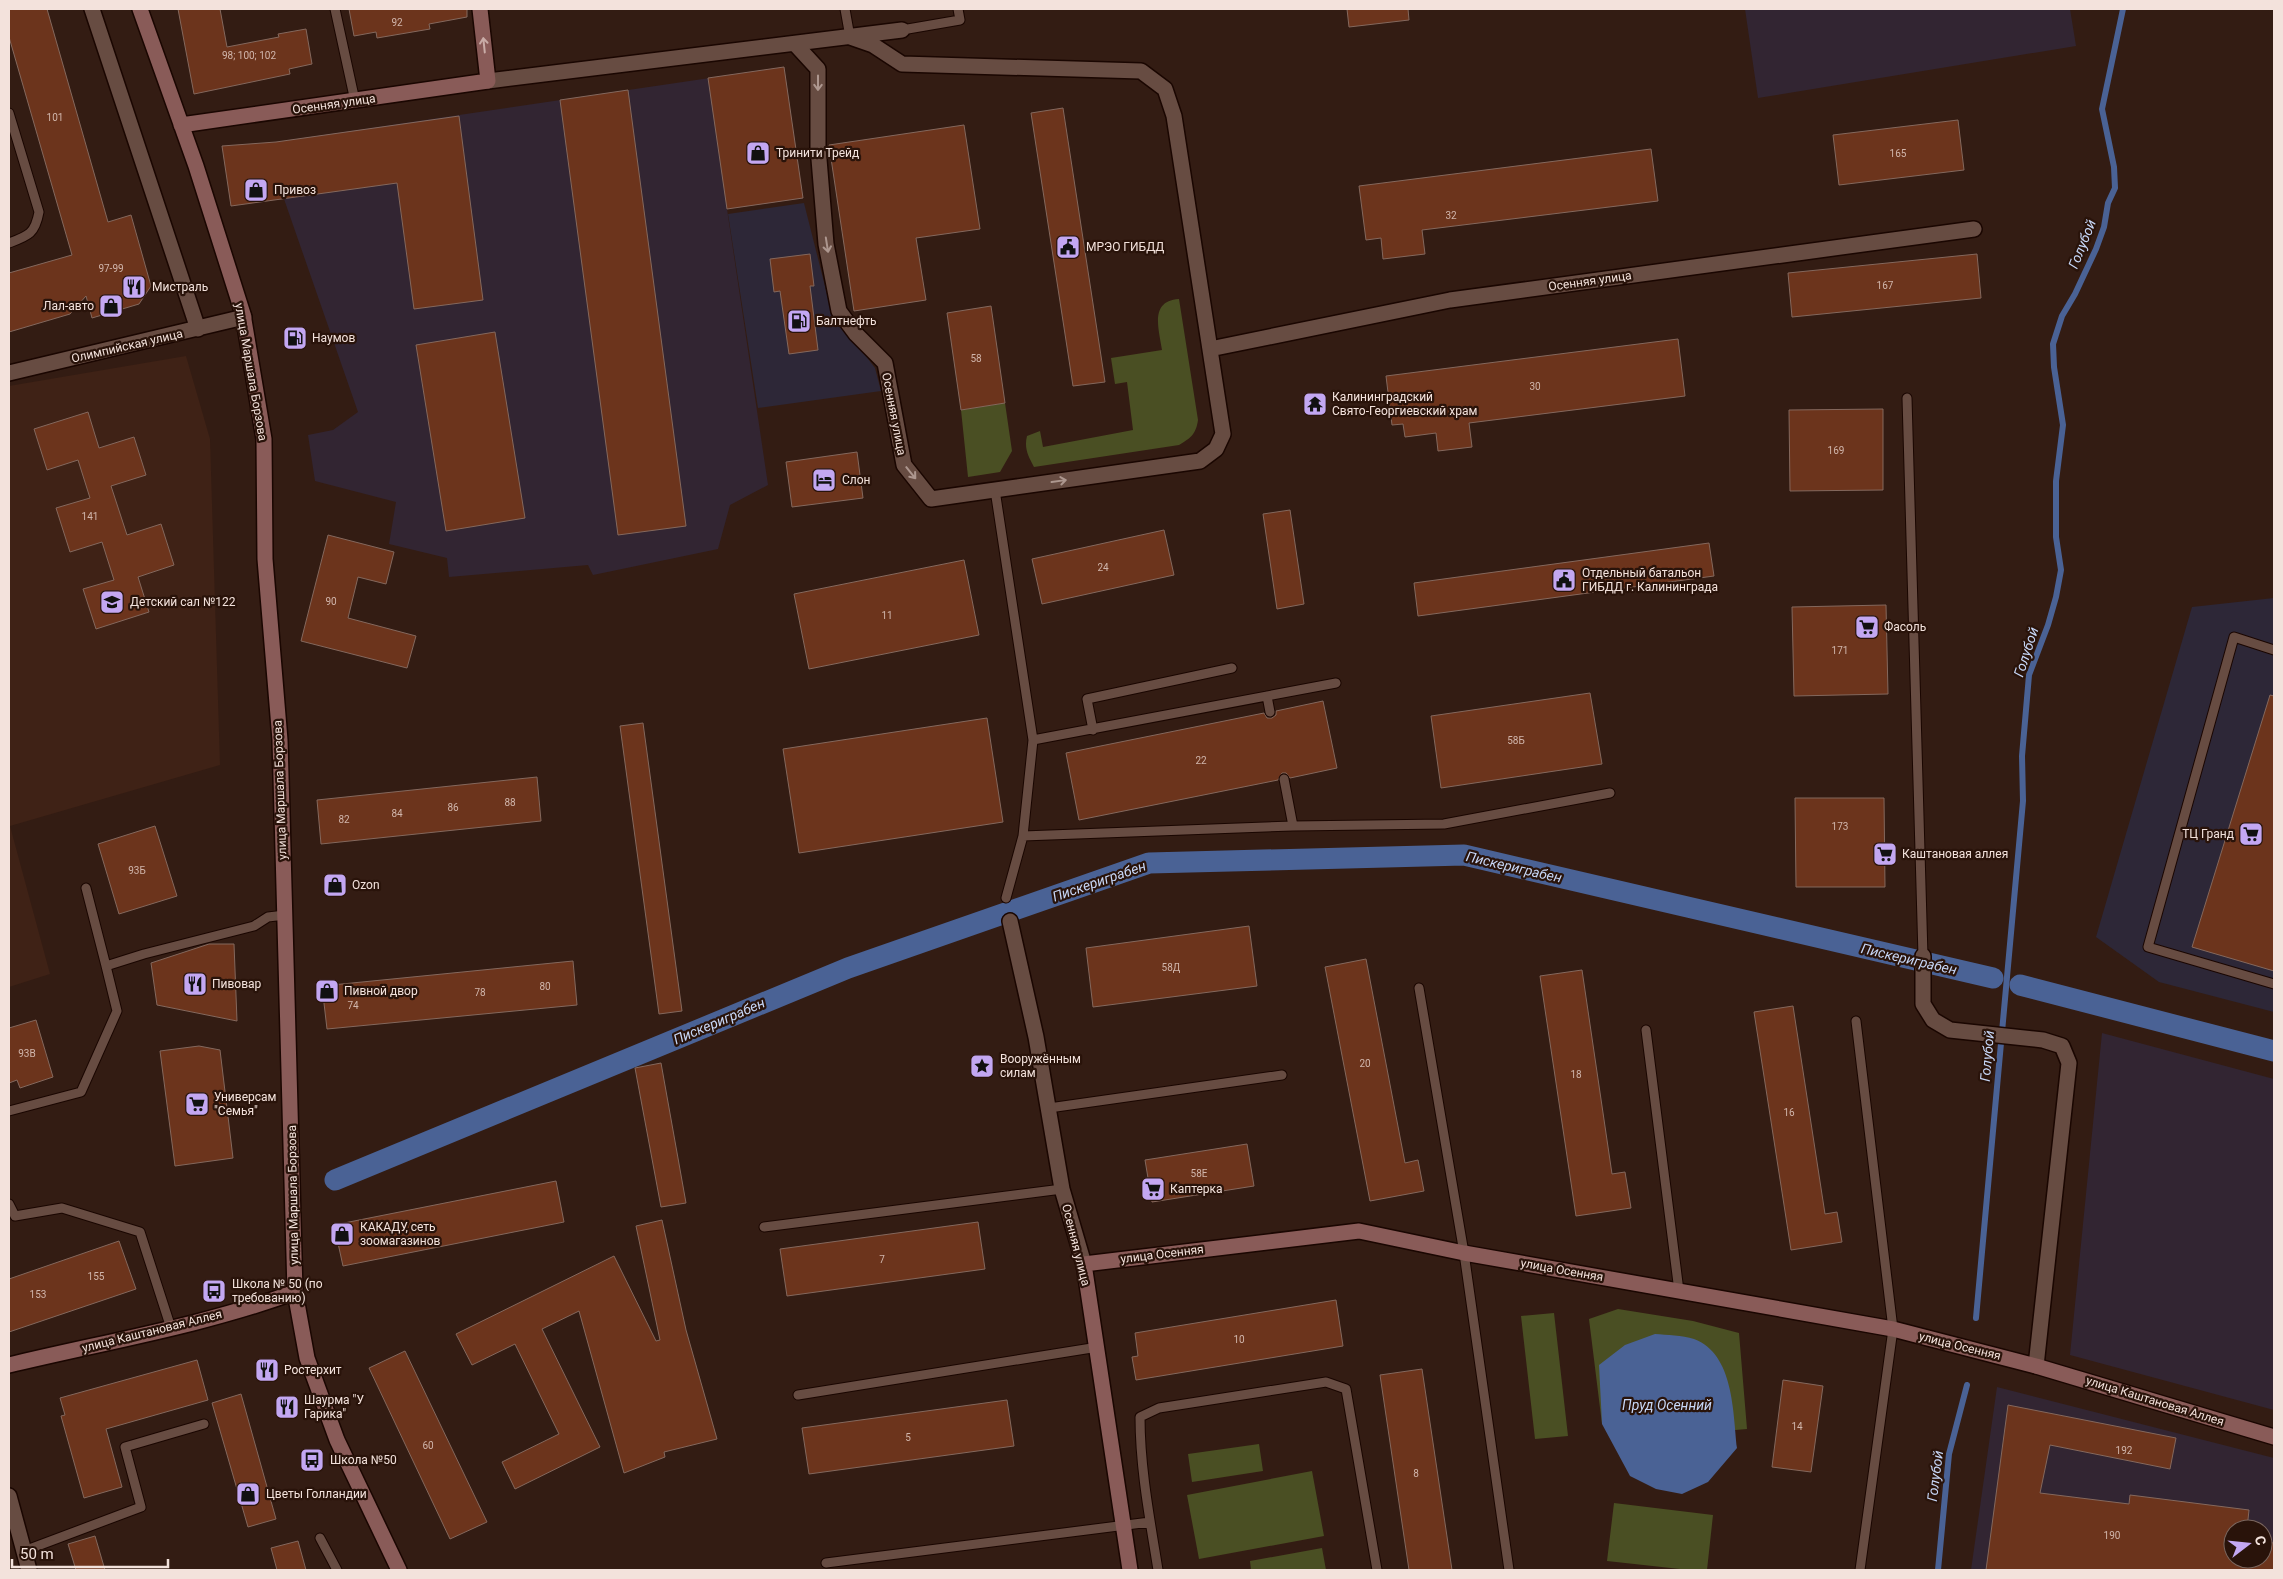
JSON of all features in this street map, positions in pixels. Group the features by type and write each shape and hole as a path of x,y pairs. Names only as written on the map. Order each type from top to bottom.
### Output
{"street":[{"path":"92,9 198,329"},
{"name":"улица Маршала Борзова","path":"140,9 181,125 244,317 264,439 265,559 280,740 295,1292 307,1358 337,1440 399,1570"},
{"path":"480,9 488,81"},
{"name":"Осенняя улица","path":"181,125 488,81 902,30"},
{"name":"Осенняя улица","path":"795,44 818,69 818,146 826,244 839,311 856,334 885,363 904,465 931,499 1200,461 1216,449 1223,434 1174,116 1164,89 1142,71 902,64 873,45 850,37"},
{"name":"Осенняя улица","path":"1210,349 1450,300 1974,229"},
{"name":"Олимпийская улица","path":"9,373 244,317"},
{"name":"Осенняя улица","path":"1010,921 1036,1037 1062,1188 1084,1264 1098,1347 1130,1570"},
{"path":"1924,963 1923,1004 1933,1020 1950,1030 2043,1040 2062,1046 2069,1063 2036,1366"},
{"name":"улица Осенняя","path":"1084,1264 1359,1231 1464,1253 1893,1329 2036,1366"},
{"name":"улица Каштановая Аллея","path":"9,1365 171,1328 268,1302 295,1292"},
{"name":"улица Каштановая Аллея","path":"2036,1366 2274,1437"},
{"path":"9,1496 29,1570"}],"lane":[{"path":"335,9 355,101"},
{"path":"846,9 850,37"},
{"path":"902,30 960,20 958,9"},
{"path":"9,112 39,212 37,226 28,236 9,243"},
{"path":"1907,398 1924,963"},
{"path":"996,490 1033,740 1023,836 1006,898"},
{"path":"2274,650 2234,637 2148,947 2274,984"},
{"path":"1093,730 1087,699 1232,668"},
{"path":"1033,740 1336,683"},
{"path":"1267,696 1270,712"},
{"path":"1284,779 1293,826"},
{"path":"1023,836 1293,826 1444,824 1610,793"},
{"path":"9,1111 81,1092 117,1011 86,888"},
{"path":"106,966 144,954 254,926 268,917 285,916"},
{"path":"1419,988 1464,1253 1509,1570"},
{"path":"1856,1021 1893,1329 1860,1570"},
{"path":"1646,1030 1679,1291"},
{"path":"1048,1108 1282,1076"},
{"path":"764,1227 1062,1188"},
{"path":"9,1204 15,1216 62,1208 140,1232 171,1328"},
{"path":"798,1395 1098,1347"},
{"path":"1158,1570 1150,1522 1140,1436 1140,1417 1159,1408 1326,1382 1346,1389 1377,1570"},
{"path":"24,1552 141,1507 125,1447 204,1424"},
{"path":"826,1564 1150,1522"},
{"path":"320,1538 337,1570"}],"shaded area":[{"path":"1745,9 2070,9 2076,46 1758,98"},
{"path":"784,67 803,198 727,209 768,485 730,505 718,549 593,575 588,565 449,577 447,558 389,544 396,502 315,481 308,435 333,430 358,412 284,199 276,142"},
{"path":"804,203 831,310 875,368 881,391 758,408 728,214"},
{"name":"Детский сал №122","path":"186,356 210,439 220,765 10,826 50,974 9,987 9,386"},
{"path":"2274,598 2274,1012 2159,982 2096,937 2192,607"},
{"path":"2102,1033 2274,1079 2274,1410 2070,1355"},
{"path":"1997,1387 2274,1458 2274,1570 1971,1570"}],"green space":[{"path":"1179,299 1198,420 1192,435 1179,445 1034,467 1027,452 1026,440 1027,436 1040,431 1043,447 1133,430 1127,382 1115,384 1111,358 1162,350 1158,325 1160,310 1163,305"},
{"path":"1005,403 1012,451 1000,472 968,477 961,410"},
{"name":"Пруд Осенний","path":"1618,1309 1693,1321 1739,1333 1747,1429 1678,1435 1602,1424 1589,1319"},
{"path":"1554,1313 1568,1436 1535,1439 1521,1316"},
{"path":"1259,1444 1263,1471 1192,1482 1188,1454"},
{"path":"1312,1471 1324,1536 1199,1559 1187,1495"},
{"path":"1614,1503 1713,1515 1707,1570 1689,1570 1607,1561"},
{"path":"1322,1548 1326,1570 1251,1570 1250,1561"}],"water":[{"name":"Пруд Осенний","path":"1655,1334 1694,1339 1707,1347 1717,1357 1724,1371 1732,1402 1737,1448 1708,1482 1682,1494 1656,1489 1630,1476 1602,1424 1599,1365 1625,1345"}],"building":[{"path":"9,9 47,9 108,222 131,215 151,286 139,304 92,318 86,296 70,314 9,332 9,273 72,255 9,37"},
{"path":"178,9 220,9 227,47 279,37 278,34 306,29 312,64 289,69 290,74 194,94"},
{"path":"349,9 467,9 467,17 429,24 430,29 377,38 376,32 354,36"},
{"path":"1347,9 1408,9 1409,20 1349,27"},
{"name":"Тринити Трейд","path":"784,67 803,198 727,209 708,78"},
{"path":"628,90 686,526 618,535 560,100"},
{"name":"МРЭО ГИБДД","path":"1063,108 1105,382 1073,386 1031,113"},
{"path":"459,116 483,300 414,309 397,183 231,206 222,146 276,142"},
{"path":"1958,120 1964,170 1839,185 1833,135"},
{"path":"964,125 980,229 916,238 926,300 854,311 829,145"},
{"path":"1651,149 1658,201 1422,230 1425,254 1383,259 1381,238 1366,240 1359,186"},
{"name":"Балтнефть","path":"810,254 814,286 810,286 818,350 789,354 780,291 774,292 770,259"},
{"path":"1977,254 1981,298 1792,317 1788,273"},
{"path":"991,306 1005,403 961,410 947,313"},
{"path":"495,332 525,518 446,531 416,345"},
{"path":"1678,339 1685,396 1469,423 1472,447 1438,451 1436,433 1405,437 1403,424 1392,425 1386,376"},
{"path":"1883,409 1883,490 1790,491 1789,410"},
{"path":"88,412 99,448 134,437 146,475 111,486 127,535 161,524 174,565 138,577 149,612 96,629 83,589 114,580 102,542 70,552 56,508 90,498 78,460 47,470 34,429"},
{"path":"857,452 863,498 792,507 786,462"},
{"path":"1290,510 1304,604 1277,609 1263,514"},
{"path":"1164,530 1174,575 1042,604 1032,559"},
{"path":"328,535 394,552 386,584 358,577 348,618 416,636 407,668 301,641"},
{"name":"Отдельный батальон ГИБДД г. Калининграда","path":"1709,543 1714,576 1418,616 1414,583"},
{"path":"964,560 979,635 809,669 794,594"},
{"path":"1886,605 1888,694 1794,696 1792,607"},
{"path":"1590,693 1602,764 1441,788 1431,716"},
{"name":"ТЦ Гранд","path":"2270,695 2274,696 2274,971 2192,947"},
{"path":"1323,701 1337,768 1290,778 1286,773 1282,773 1278,780 1079,820 1066,753 1264,713 1267,718 1272,718 1276,715 1276,711"},
{"path":"987,718 1003,822 799,853 783,749"},
{"path":"643,723 682,1011 659,1014 620,726"},
{"path":"537,777 541,821 321,844 317,800"},
{"path":"1795,798 1884,798 1885,887 1796,887"},
{"path":"155,826 177,896 119,914 98,844"},
{"path":"1249,926 1257,986 1093,1007 1086,948"},
{"name":"Пивовар","path":"209,944 234,944 237,1021 157,1005 151,963"},
{"path":"1366,959 1405,1163 1418,1160 1424,1191 1370,1201 1325,967"},
{"path":"573,961 577,1005 327,1029 322,986"},
{"path":"1582,970 1612,1174 1625,1172 1631,1208 1576,1216 1540,976"},
{"path":"1793,1006 1825,1214 1837,1212 1842,1242 1791,1250 1754,1012"},
{"path":"36,1020 53,1077 20,1088 17,1080 9,1083 9,1028"},
{"name":"Универсам \"Семья\"","path":"199,1046 220,1050 233,1158 175,1166 160,1051"},
{"path":"661,1063 686,1203 661,1207 635,1068"},
{"path":"1247,1144 1254,1186 1152,1202 1145,1160"},
{"path":"556,1181 564,1222 343,1266 334,1225"},
{"path":"662,1220 686,1330 717,1439 664,1452 665,1457 624,1473 579,1311 542,1329 600,1447 515,1489 502,1462 559,1434 515,1344 472,1365 456,1334 614,1256 656,1341 660,1340 636,1226"},
{"path":"978,1222 985,1269 787,1296 780,1249"},
{"path":"119,1241 136,1289 9,1332 9,1279"},
{"path":"1336,1300 1343,1346 1136,1380 1132,1357 1138,1356 1135,1333"},
{"path":"405,1351 487,1522 450,1539 369,1368"},
{"path":"197,1360 208,1400 106,1429 122,1487 84,1498 61,1416 65,1415 60,1398"},
{"path":"1422,1369 1452,1570 1409,1570 1380,1375"},
{"path":"1783,1380 1823,1386 1811,1472 1772,1467"},
{"path":"241,1394 276,1519 248,1527 212,1403"},
{"path":"1007,1400 1014,1446 809,1474 802,1428"},
{"path":"2008,1405 2176,1438 2170,1469 2050,1445 2040,1493 2129,1504 2130,1495 2249,1510 2248,1519 2223,1519 2223,1569 2273,1569 2274,1543 2274,1570 1986,1570"},
{"path":"95,1536 105,1570 76,1570 68,1544"},
{"path":"298,1541 306,1570 277,1570 271,1548"}],"waterway":[{"name":"Голубой","path":"1976,1318 2023,801 2022,756 2029,675 2048,625 2061,570 2056,537 2056,481 2063,425 2054,367 2053,344 2062,316 2075,294 2096,249 2104,227 2108,203 2115,188 2114,167 2102,109 2123,9"},
{"name":"Пискериграбен","path":"335,1180 848,968 1149,863 1464,855 1993,978"},
{"name":"Пискериграбен","path":"2020,985 2274,1051"},
{"name":"Голубой","path":"1938,1570 1949,1454 1967,1385"}],"place":[{"name":"Тринити Трейд","path":"758,153"},
{"name":"Привоз","path":"256,190"},
{"name":"МРЭО ГИБДД","path":"1068,247"},
{"name":"Мистраль","path":"134,287"},
{"name":"Лал-авто","path":"111,306"},
{"name":"Балтнефть","path":"799,321"},
{"name":"Наумов","path":"295,338"},
{"name":"Калининградский Свято-Георгиевский храм","path":"1315,404"},
{"name":"Слон","path":"824,480"},
{"name":"Отдельный батальон ГИБДД г. Калининграда","path":"1564,580"},
{"name":"Детский сал №122","path":"112,602"},
{"name":"Фасоль","path":"1867,627"},
{"name":"ТЦ Гранд","path":"2251,834"},
{"name":"Каштановая аллея","path":"1885,854"},
{"name":"Ozon","path":"335,885"},
{"name":"Пивовар","path":"195,984"},
{"name":"Пивной двор","path":"327,991"},
{"name":"Вооружённым силам","path":"982,1066"},
{"name":"Универсам \"Семья\"","path":"197,1104"},
{"name":"Каптерка","path":"1153,1189"},
{"name":"КАКАДУ, сеть зоомагазинов","path":"342,1234"},
{"name":"Школа № 50 (по требованию)","path":"214,1291"},
{"name":"Ростерхит","path":"267,1370"},
{"name":"Шаурма \"У Гарика\"","path":"287,1407"},
{"name":"Школа №50","path":"312,1460"},
{"name":"Цветы Голландии","path":"248,1494"}]}
